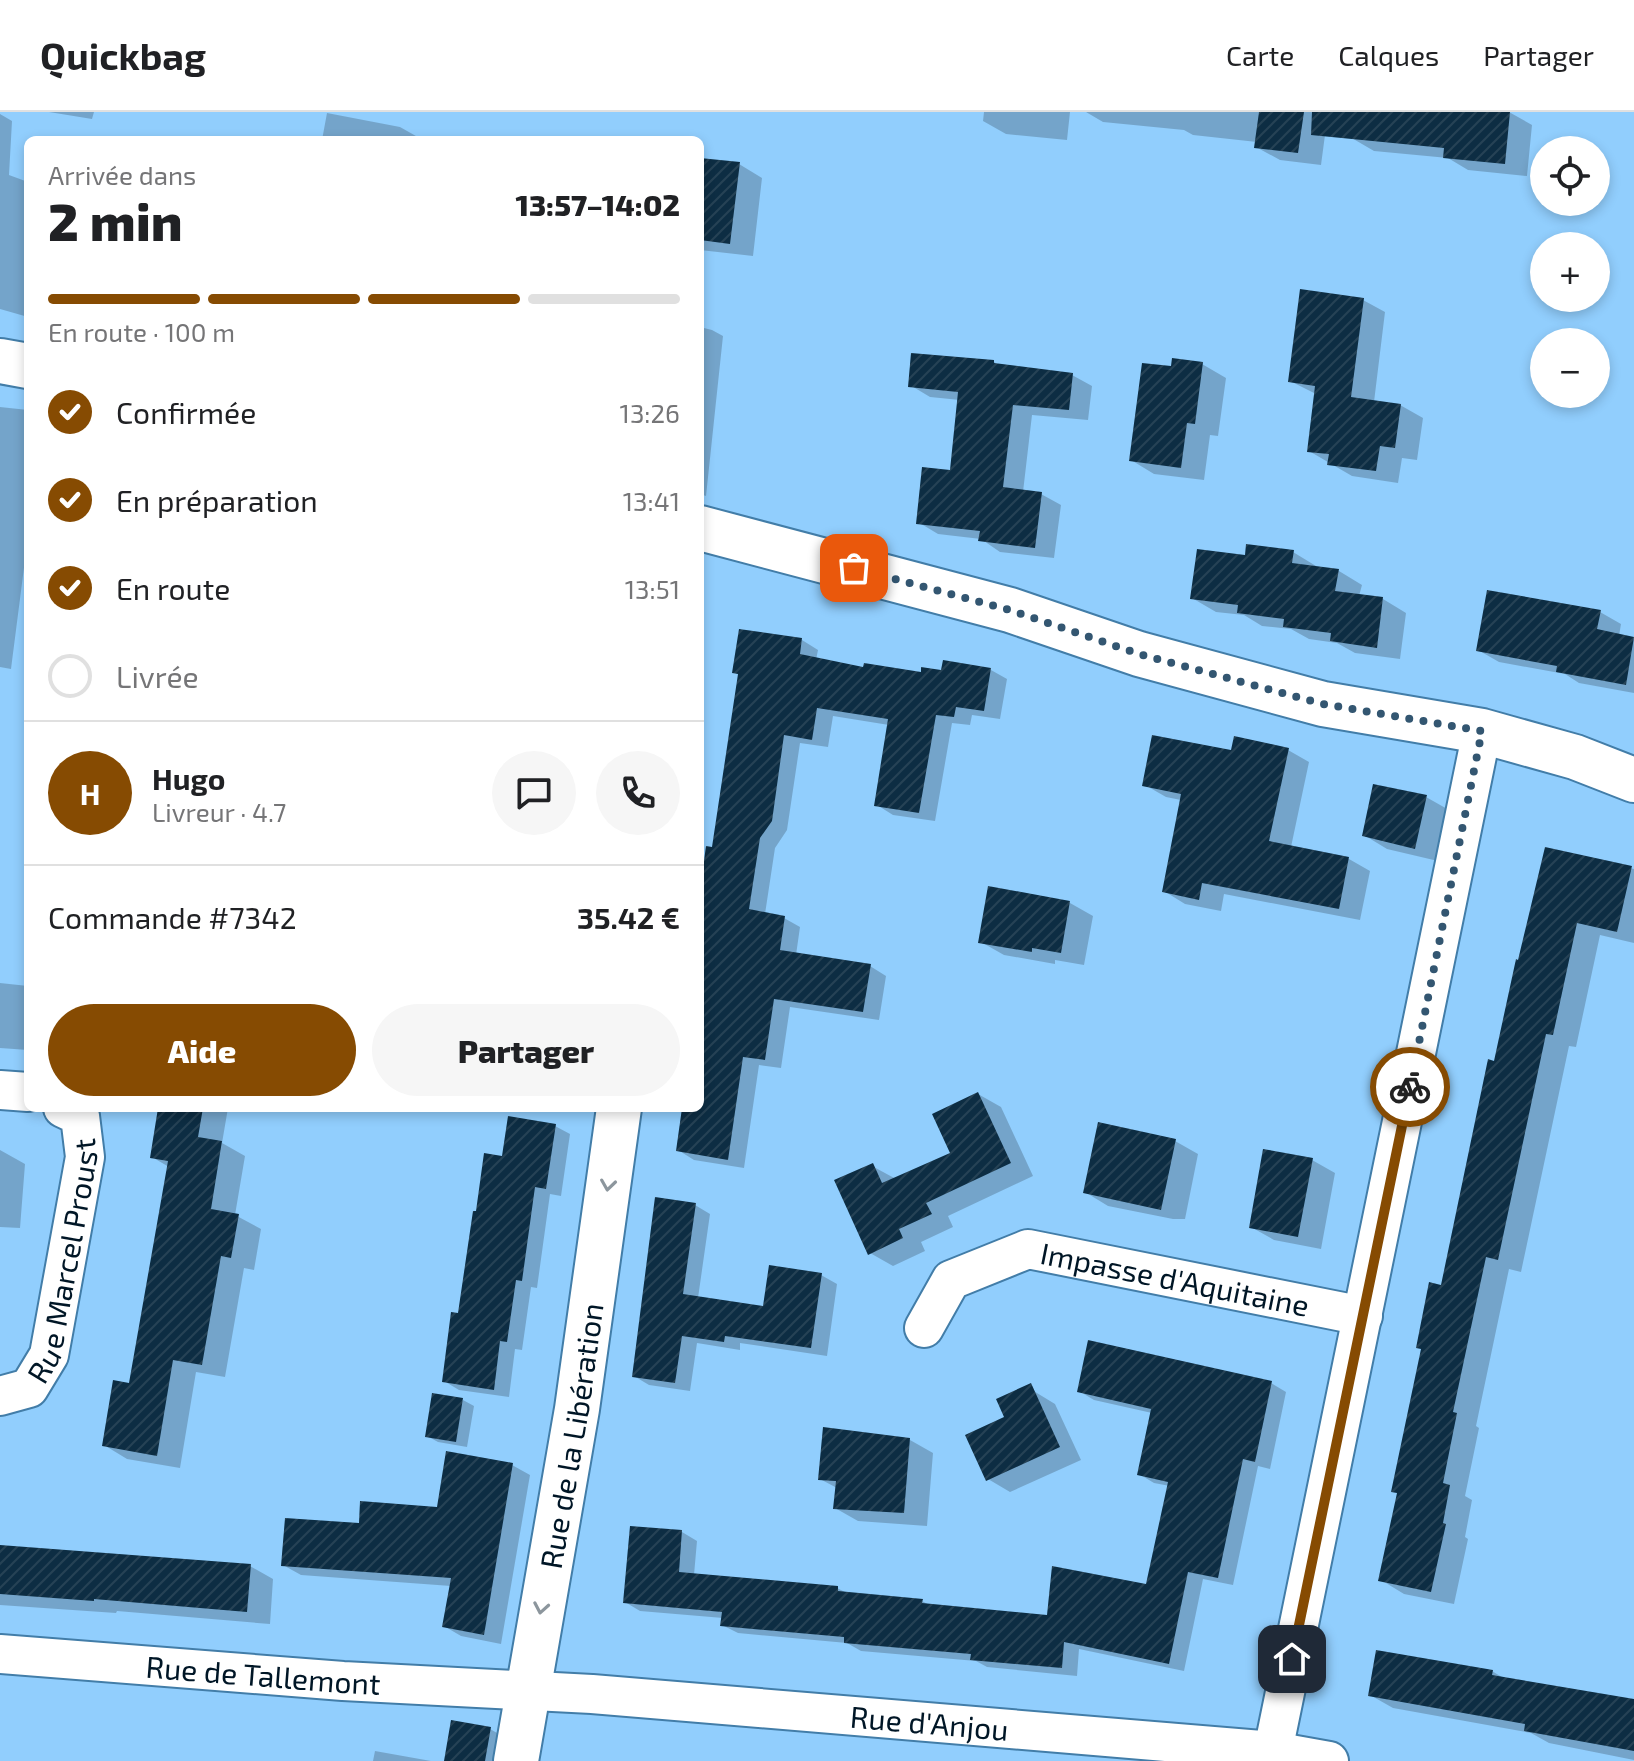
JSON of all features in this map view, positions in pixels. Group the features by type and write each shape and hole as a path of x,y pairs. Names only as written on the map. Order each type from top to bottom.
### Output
{"street":[{"path":"0,361 24,365"},
{"path":"704,536 1010,610 1139,654 1323,704 1482,731 1575,757 1634,780"},
{"path":"1273,1751 1482,731"},
{"path":"0,1090 24,1092"},
{"name":"Rue Marcel Proust","path":"0,1396 29,1388 49,1355 85,1157 80,1116 72,1112"},
{"name":"Rue de la Libération","path":"516,1761 577,1409 618,1112"},
{"name":"Impasse d'Aquitaine","path":"924,1328 951,1280 1028,1249 1363,1316"},
{"name":"Rue de Tallemont","path":"0,1654 343,1681 528,1689"},
{"name":"Rue d'Anjou","path":"528,1689 1273,1751 1329,1761"}],"building":[{"path":"1259,112 1304,112 1298,153 1254,148"},
{"path":"1312,112 1510,112 1505,164 1443,158 1444,148 1311,135"},
{"path":"704,158 740,162 730,244 704,241"},
{"path":"1300,289 1364,298 1351,397 1401,404 1395,448 1380,446 1376,471 1327,465 1329,454 1307,452 1315,386 1288,382"},
{"path":"911,353 994,360 994,363 1073,373 1069,410 1013,405 1003,487 1042,492 1035,548 978,541 980,531 916,524 922,467 950,470 958,392 908,387"},
{"path":"1172,358 1203,362 1195,424 1187,423 1181,468 1129,461 1142,363 1171,366"},
{"path":"1246,544 1294,550 1292,563 1339,569 1335,591 1383,597 1377,648 1330,641 1331,633 1283,627 1284,619 1237,613 1238,605 1190,599 1197,549 1245,555"},
{"path":"1487,590 1601,610 1597,629 1634,637 1626,685 1556,672 1557,666 1476,651"},
{"path":"739,629 802,638 800,654 863,667 864,663 921,672 921,667 941,670 943,660 991,668 984,711 956,707 954,717 936,715 919,813 874,806 888,719 817,708 812,740 784,735 772,821 760,838 749,909 785,916 780,950 871,964 863,1012 774,999 765,1060 743,1057 728,1160 676,1151 681,1112 704,1112 704,861 706,846 712,847 738,674 732,673"},
{"path":"1152,735 1231,750 1234,736 1289,748 1269,841 1349,857 1339,909 1202,883 1199,900 1162,892 1181,794 1142,786"},
{"path":"1373,784 1427,795 1415,849 1362,836"},
{"path":"1545,847 1632,866 1617,932 1577,923 1553,1035 1546,1034 1498,1260 1486,1257 1453,1412 1457,1413 1443,1483 1450,1485 1443,1523 1446,1524 1431,1592 1378,1581 1397,1493 1391,1492 1421,1349 1416,1348 1429,1282 1441,1285 1488,1059 1494,1061"},
{"path":"988,886 1070,901 1061,953 1032,948 1032,952 978,943"},
{"path":"978,1092 1011,1163 926,1203 932,1214 899,1229 903,1238 868,1255 834,1180 873,1163 882,1183 950,1153 932,1114"},
{"path":"157,1112 202,1112 198,1137 222,1141 211,1209 239,1214 231,1258 221,1256 202,1365 173,1360 157,1456 102,1446 113,1380 129,1383 168,1161 150,1158"},
{"path":"508,1116 556,1124 546,1189 535,1187 522,1281 516,1280 507,1342 500,1341 494,1390 442,1382 451,1312 458,1313 484,1153 502,1156"},
{"path":"1098,1122 1176,1139 1161,1210 1083,1193"},
{"path":"1263,1149 1313,1158 1298,1237 1249,1228"},
{"path":"655,1197 696,1203 683,1294 763,1306 769,1265 822,1273 811,1348 725,1336 724,1342 682,1336 675,1383 632,1377"},
{"path":"1088,1340 1272,1381 1255,1462 1243,1459 1218,1578 1188,1572 1169,1664 1064,1642 1062,1668 970,1660 971,1654 844,1643 844,1637 720,1626 722,1612 623,1603 630,1526 682,1530 679,1572 838,1586 838,1591 923,1599 922,1603 1047,1615 1052,1566 1146,1584 1168,1482 1137,1475 1151,1409 1077,1392"},
{"path":"1031,1383 1060,1447 986,1481 965,1435 1004,1417 996,1399"},
{"path":"432,1393 463,1398 456,1442 425,1437"},
{"path":"823,1427 910,1438 904,1513 833,1509 836,1481 818,1480"},
{"path":"446,1451 513,1463 484,1635 442,1627 451,1578 281,1566 285,1518 359,1523 360,1501 437,1507"},
{"path":"0,1545 251,1564 247,1612 0,1594"},
{"path":"1376,1650 1493,1670 1492,1675 1634,1699 1634,1751 1524,1731 1525,1724 1368,1696"},
{"path":"451,1720 491,1727 485,1761 444,1761"}],"way so far":[{"path":"854,568 1010,610 1139,654 1323,704 1482,731 1410,1087"}],"route":[{"path":"1292,1659 1410,1087"}]}
